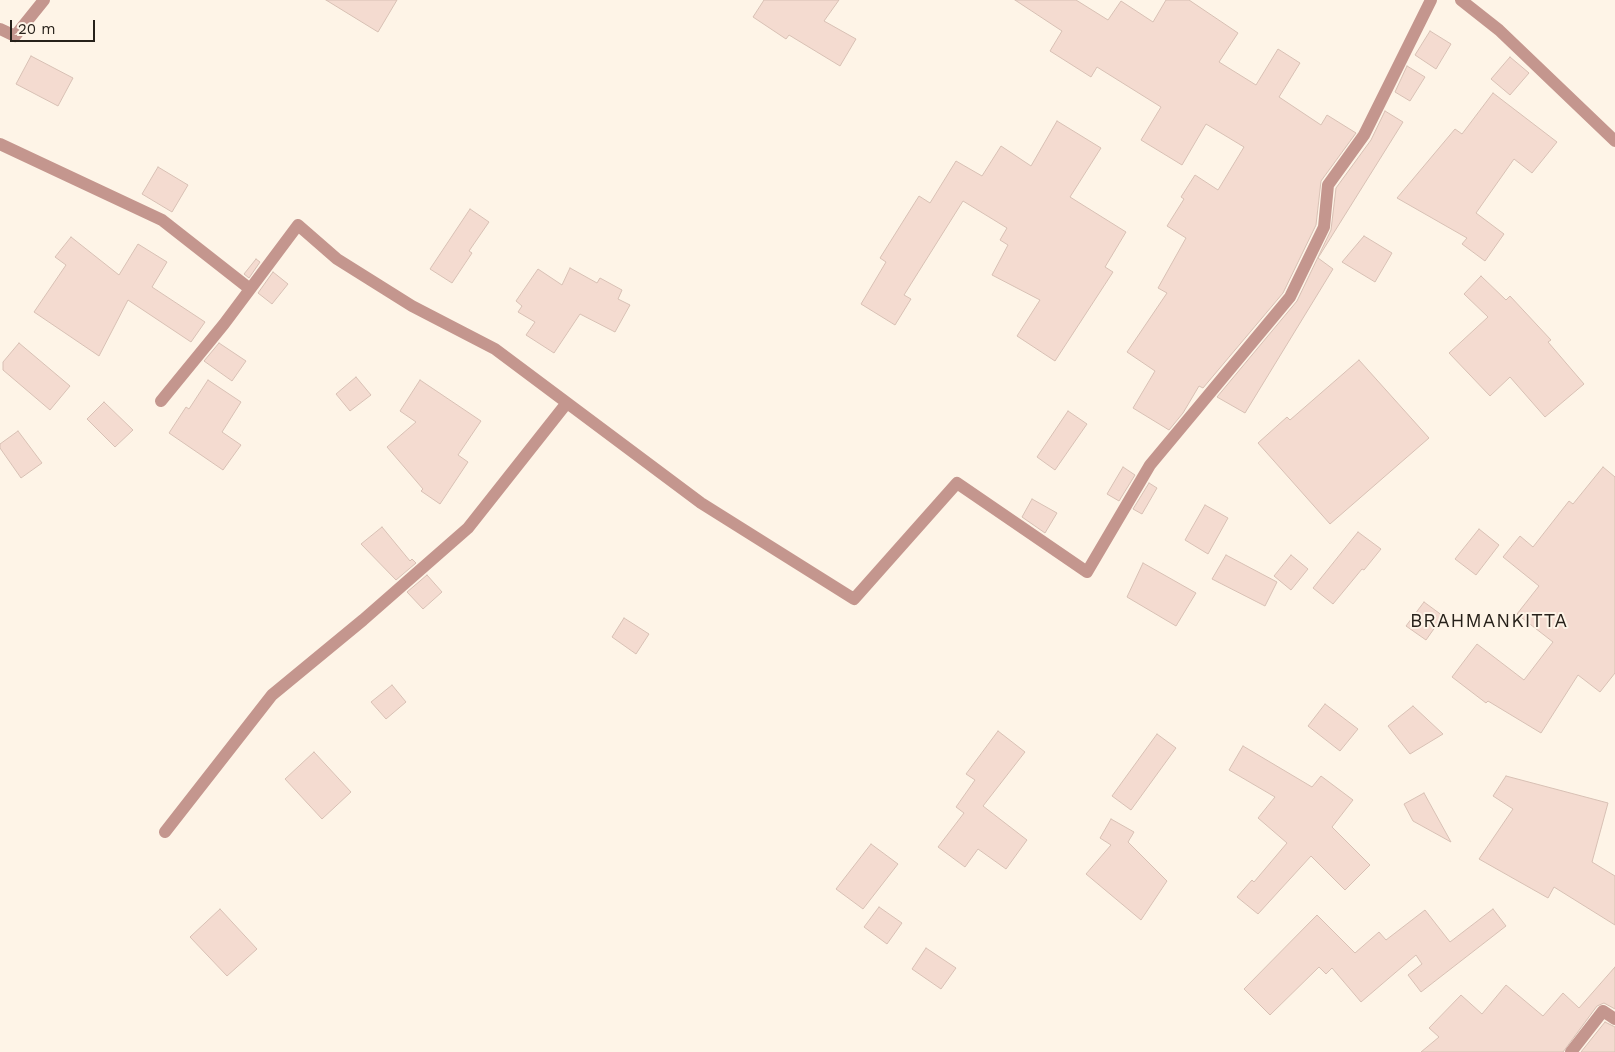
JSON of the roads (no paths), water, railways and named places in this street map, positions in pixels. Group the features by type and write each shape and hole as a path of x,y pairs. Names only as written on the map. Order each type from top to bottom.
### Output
{"street":[{"path":"0,29 15,36 44,0"},
{"path":"161,401 224,324 298,225 337,259 412,306 495,349 566,404 701,502 854,599 957,483 1088,572 1150,464 1290,297 1324,227 1328,185 1364,135 1431,0"},
{"path":"1460,0 1499,30 1615,141"},
{"path":"0,144 162,220 250,289"},
{"path":"165,832 272,695 363,620 468,528 566,404"},
{"path":"1571,1052 1603,1011 1615,1019"}],"district":[{"name":"BRAHMANKITTA","path":"1489,621"}]}
